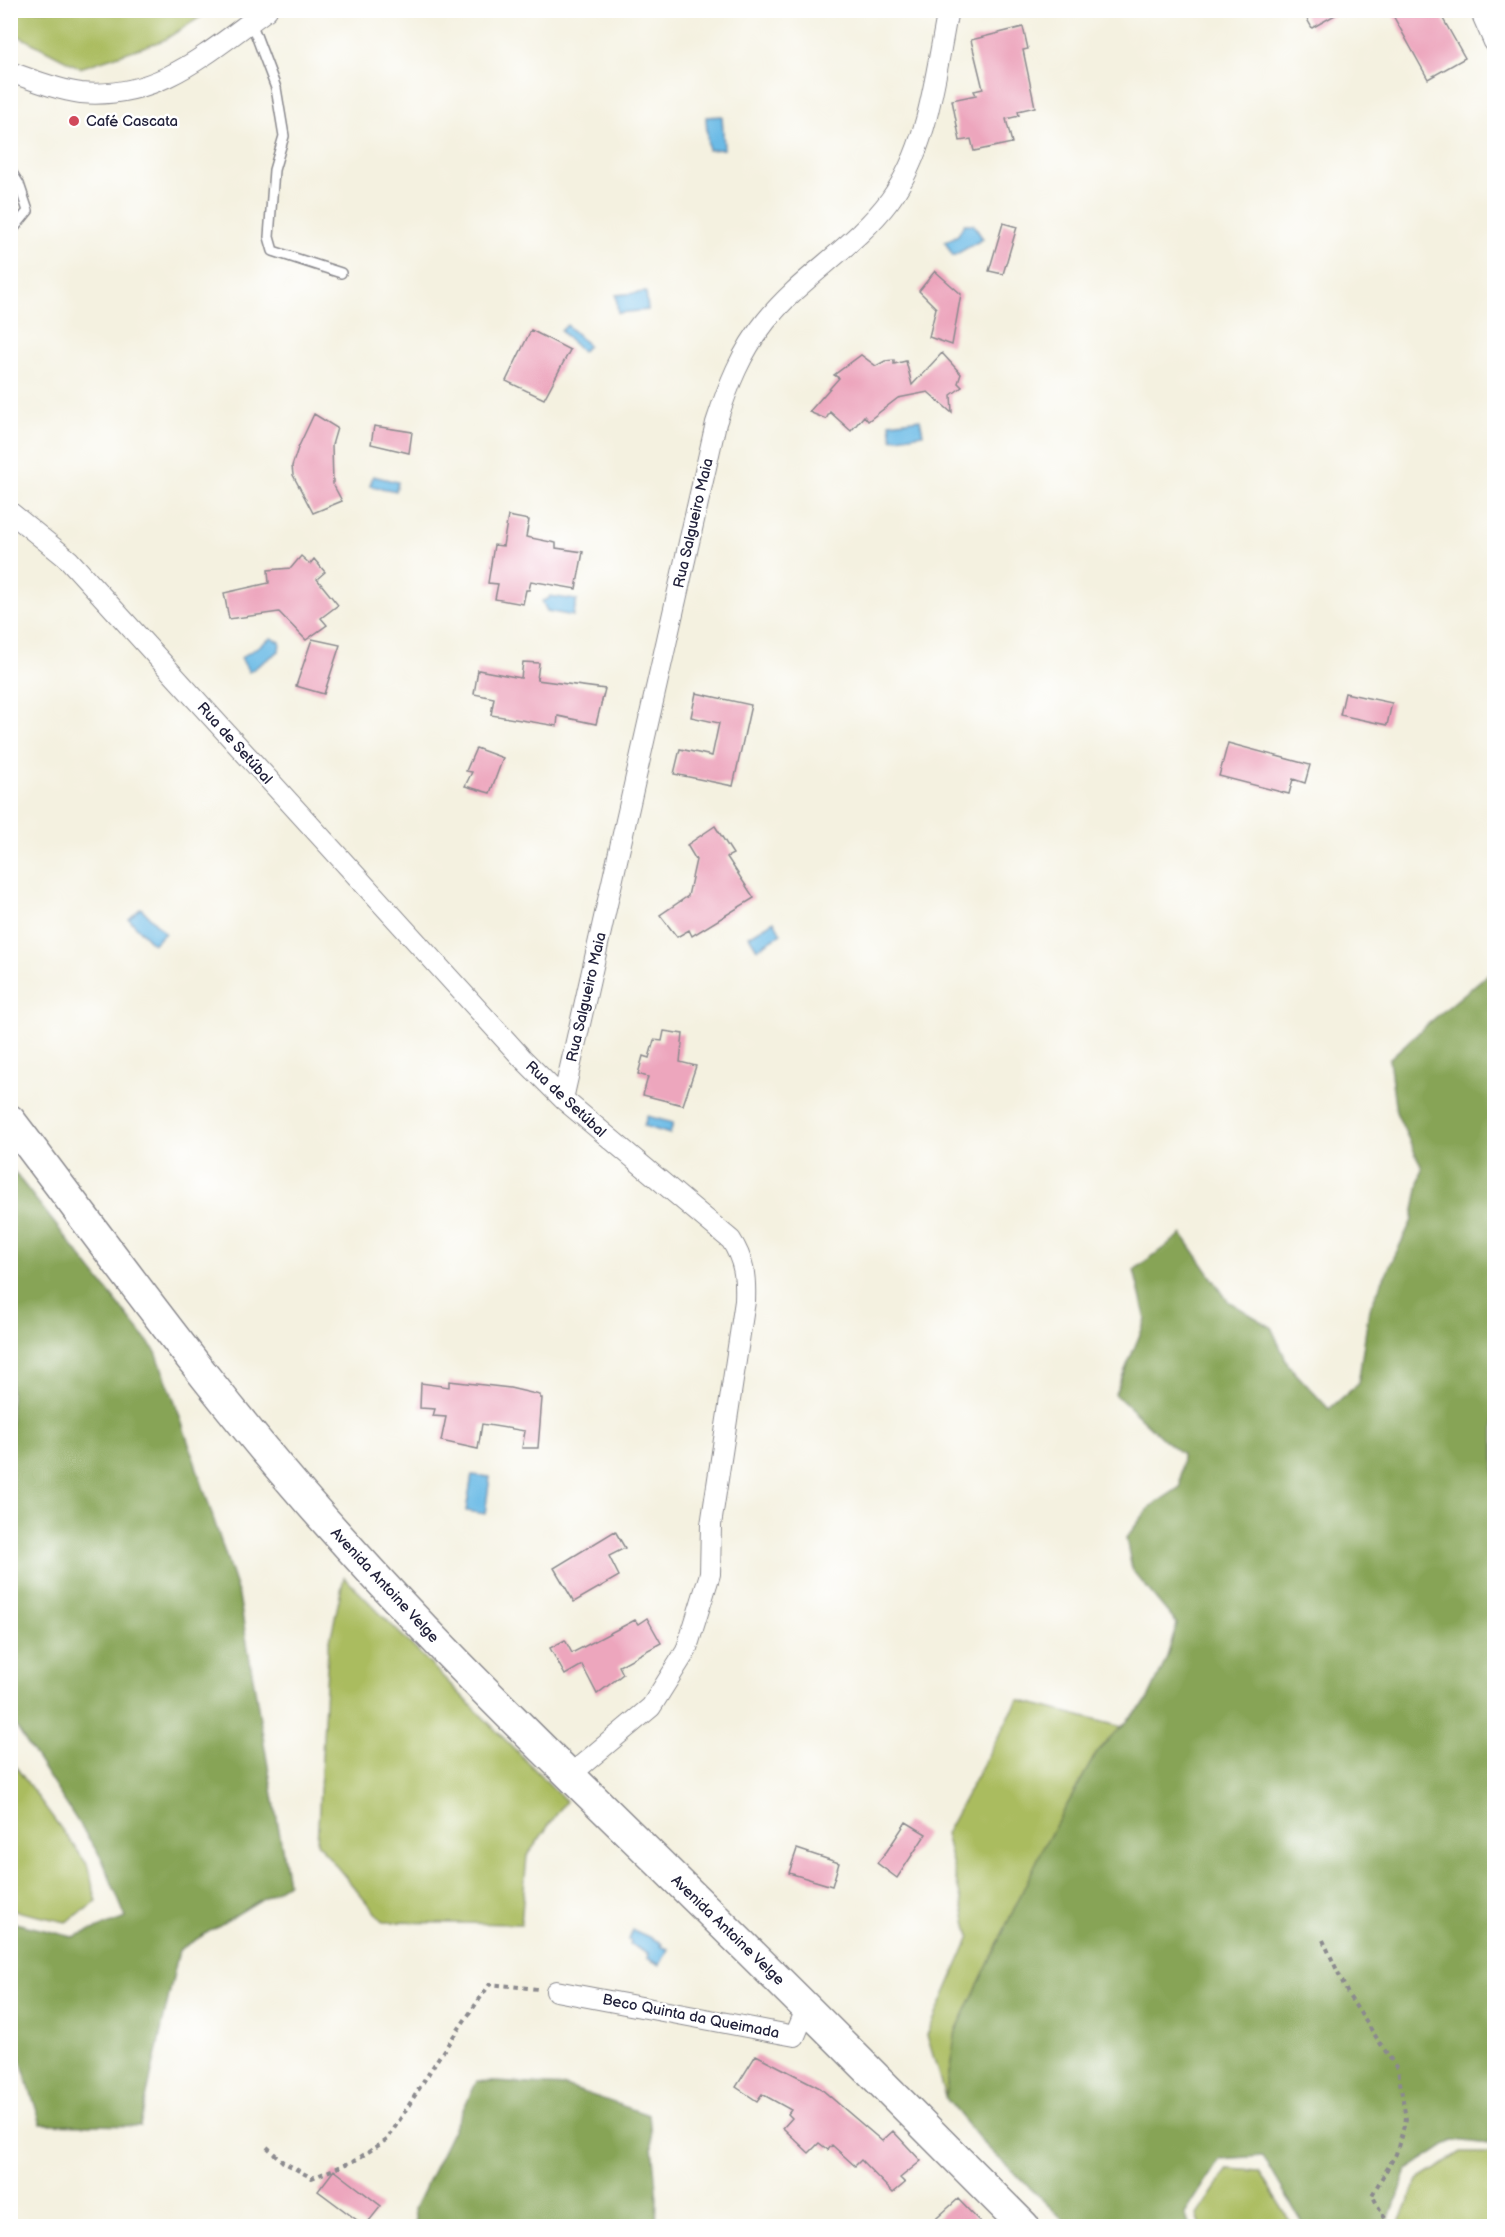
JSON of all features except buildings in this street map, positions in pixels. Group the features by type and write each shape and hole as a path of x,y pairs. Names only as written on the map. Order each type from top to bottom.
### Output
{"main road":[{"name":"Avenida Antoine Velge","path":"10,1120 232,1411 337,1535 470,1675 807,2007 1024,2226"}],"street":[{"name":"Rua Salgueiro Maia","path":"563,1099 710,446 726,392 736,367 767,320 878,216 905,177 927,118 948,10"},
{"path":"1480,10 1494,42"},
{"path":"10,72 59,89 80,93 119,92 138,88 176,73 197,61 259,16"},
{"name":"Rua de Setúbal","path":"10,512 69,560 522,1058 563,1099 731,1240 741,1258 746,1280 743,1313 711,1526 710,1574 686,1652 651,1707 570,1775"},
{"name":"Beco Quinta da Queimada","path":"556,1991 795,2036 807,2007"}],"lane":[{"path":"259,16 276,88 284,136 274,170 269,237 273,251 341,273"},
{"path":"10,170 19,184 28,211 10,233"}],"path":[{"path":"1323,1940 1349,1996 1398,2070 1406,2119 1395,2154 1372,2195 1389,2226"},
{"path":"267,2147 283,2162 312,2178 354,2161 387,2140 439,2057 490,1984 556,1991"}],"green space":[{"path":"10,11 210,11 164,40 80,68 11,32"},
{"path":"1494,969 1494,2130 1489,2144 1453,2140 1407,2170 1387,2226 1304,2226 1263,2156 1220,2159 1185,2214 1190,2226 1070,2226 984,2144 945,2097 956,2031 1044,1846 1097,1752 1147,1701 1166,1660 1177,1624 1132,1570 1126,1538 1150,1507 1180,1487 1182,1454 1115,1394 1146,1320 1134,1270 1182,1234 1228,1301 1271,1327 1289,1366 1329,1409 1358,1384 1369,1309 1412,1220 1422,1168 1396,1112 1389,1059"},
{"path":"11,1168 156,1352 177,1408 239,1596 288,1883 179,1950 140,2126 41,2124 11,2030 11,1922 73,1937 126,1918 102,1859 11,1719"},
{"path":"344,1577 566,1801 527,1856 521,1924 383,1922 317,1843 328,1649"},
{"path":"1018,1700 1122,1727 1097,1752 1044,1846 956,2031 945,2097 927,2035 970,1937 945,1834"},
{"path":"10,1759 87,1864 97,1902 66,1922 11,1910"},
{"path":"477,2081 565,2086 649,2115 657,2198 656,2226 416,2226 414,2209"},
{"path":"1461,2153 1494,2153 1494,2226 1398,2226 1418,2180"},
{"path":"1228,2169 1259,2171 1293,2226 1201,2226 1197,2215"}],"water":[{"path":"722,116 724,149 708,150 706,117"},
{"path":"964,224 973,224 983,239 953,256 945,242 958,235"},
{"path":"646,292 648,310 618,313 616,295"},
{"path":"567,325 588,345 582,352 561,331"},
{"path":"920,419 923,434 892,439 890,423"},
{"path":"373,476 398,482 396,491 370,486"},
{"path":"550,596 577,600 573,616 547,611 542,601"},
{"path":"271,638 280,642 279,651 249,672 241,658"},
{"path":"141,908 165,933 153,944 129,919"},
{"path":"774,921 781,934 757,949 749,936"},
{"path":"647,1116 673,1123 670,1134 644,1126"},
{"path":"472,1475 490,1477 485,1514 466,1511"},
{"path":"633,1930 662,1943 660,1946 668,1949 660,1965 647,1958 648,1954 630,1944 629,1940"}],"place":[{"name":"Café Cascata","path":"74,121"}]}
